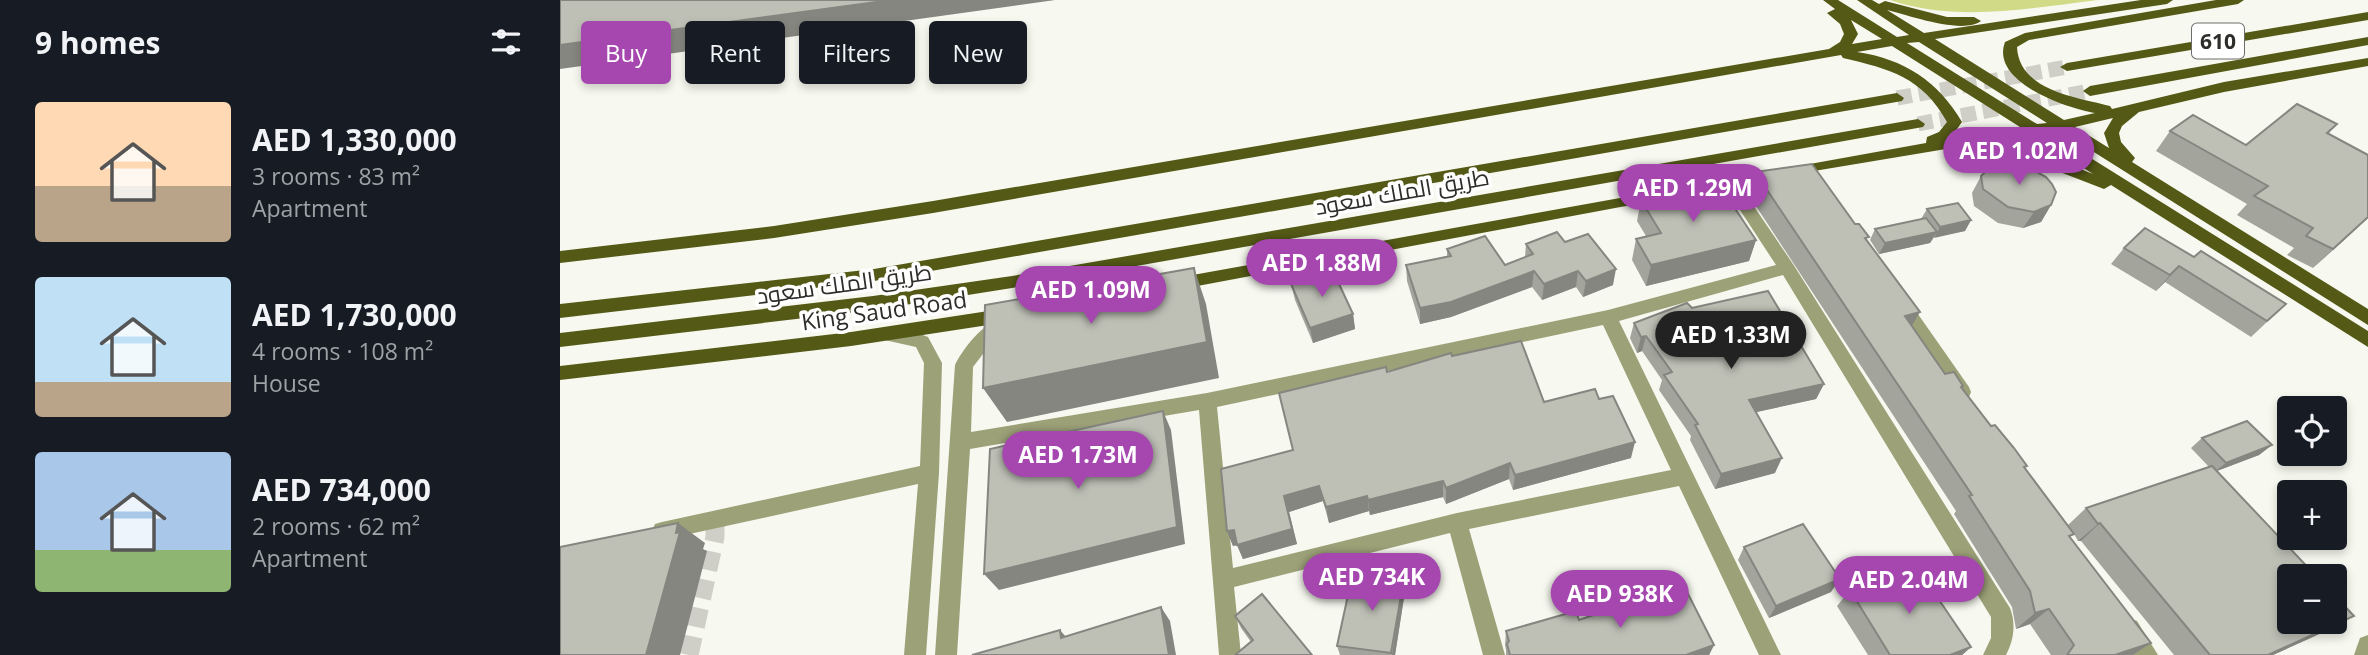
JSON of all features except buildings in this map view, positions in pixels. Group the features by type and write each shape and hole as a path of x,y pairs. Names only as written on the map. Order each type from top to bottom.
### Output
{"main road":[{"path":"1818,0 1851,29 1850,40 1826,54"},
{"path":"1829,0 2368,340"},
{"path":"1863,0 2368,318"},
{"path":"1875,0 1927,17 1968,22 2116,0"},
{"path":"560,257 774,232 933,207 1896,41 2167,0"},
{"path":"2238,0 2025,37 2010,45 2008,54 2028,79 2050,95 2078,107 2105,109 2368,62"},
{"name":"610","path":"2067,66 2368,16"},
{"name":"610","path":"2090,91 2368,41"},
{"path":"1800,59 1847,55 1863,57 1894,65 1924,84 1948,107 1955,122 1944,136 1919,147"},
{"name":"طريق الملك سعود","path":"560,311 874,275 1897,98"},
{"path":"1160,287 1729,181 1919,147 2063,125 2165,99"},
{"path":"2140,106 2113,126 2111,140 2118,150 2174,195"},
{"name":"طريق الملك سعود","path":"560,340 873,303 1012,282 1918,124"},
{"path":"1876,155 1973,147 2020,151 2083,173 2194,229"},
{"name":"King Saud Road","path":"560,373 882,334 1024,312"}],"street":[{"path":"1808,167 1824,188"},
{"path":"1729,181 1787,268 2002,615 2002,640 1994,655"},
{"path":"961,442 1207,401 1608,317 1787,268"},
{"path":"1886,282 1971,405"},
{"path":"946,655 964,365 986,337 1024,312"},
{"path":"1608,317 1770,655"},
{"path":"882,334 907,336 922,342 933,363 929,473 915,655"},
{"path":"1207,401 1230,655"},
{"path":"649,534 929,473"},
{"path":"1223,580 1457,522 1684,476"},
{"path":"1457,522 1494,655"},
{"path":"2117,614 2147,655"},
{"path":"2365,655 2368,646"}],"green space":[{"path":"1890,0 2098,0 2020,10 1967,12 1915,7"}],"tunnel":[{"path":"1897,98 2067,67"},
{"path":"1918,124 2090,91"},
{"path":"689,655 715,537 715,520"}]}
